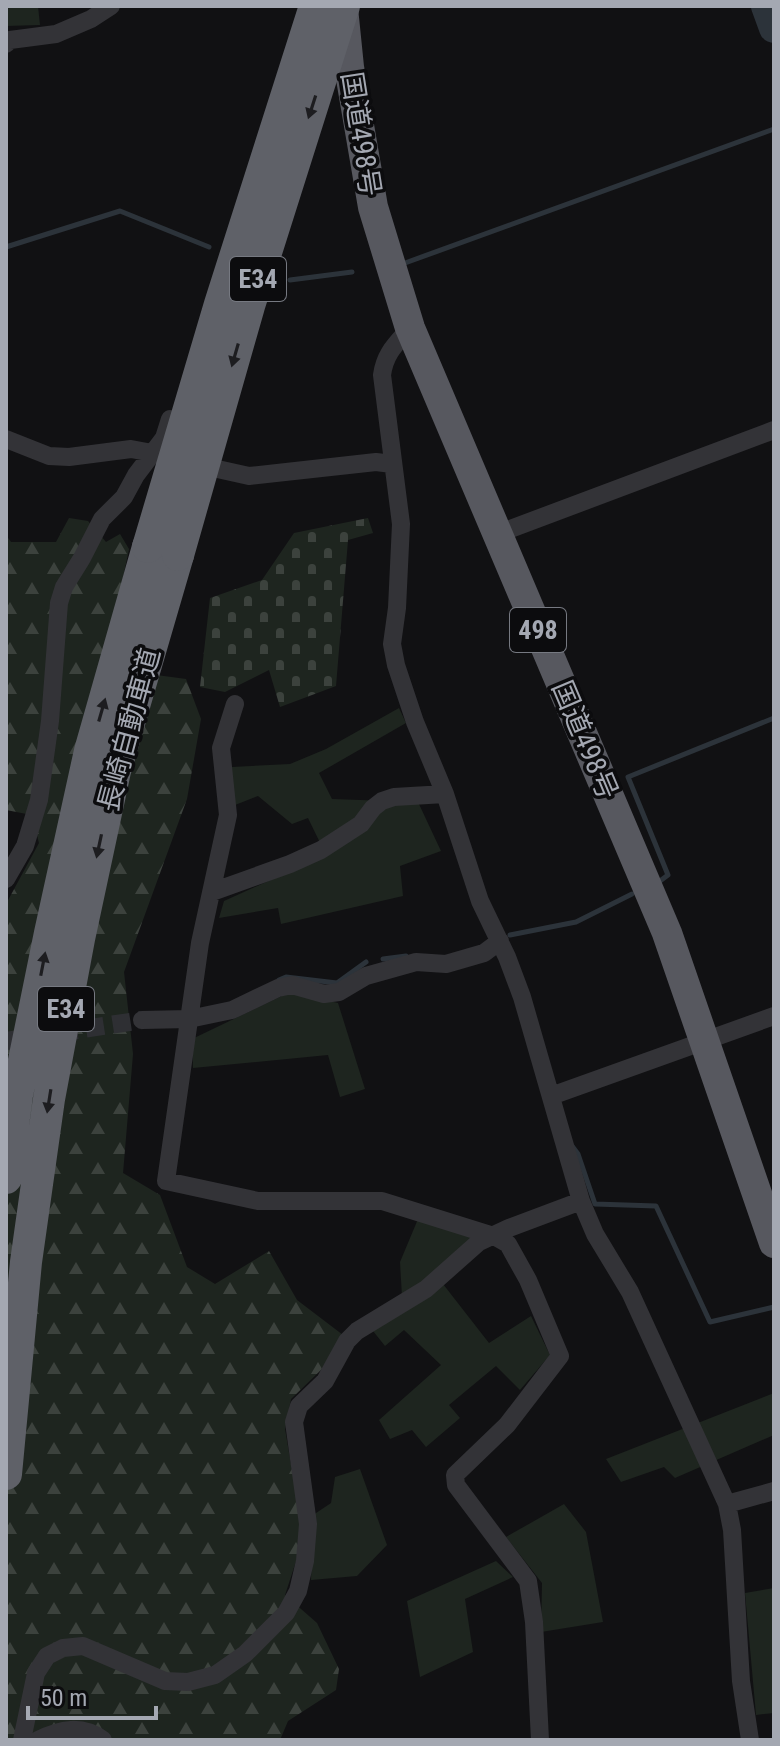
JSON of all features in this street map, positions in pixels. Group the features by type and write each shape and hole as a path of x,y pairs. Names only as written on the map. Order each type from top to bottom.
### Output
{"highway":[{"name":"長崎自動車道","path":"6,1474 26,1262 49,1099 79,939 220,304 315,6"},
{"name":"長崎自動車道","path":"6,1178 17,1095 87,766 249,306 344,6"},
{"name":"国道498号","path":"344,6 349,67 373,207 410,328 667,933 774,1243"}],"street":[{"path":"6,44 10,40 56,34 91,19 111,6"},
{"path":"6,879 25,846 39,800 50,721 59,603 64,587 102,519 124,497 136,475 164,438 301,6"},
{"path":"410,328 389,352 382,375 401,524 392,644 396,665 415,722 445,794 480,901 522,997 581,1201 595,1234 630,1292 727,1504 732,1530 741,1681 750,1740"},
{"path":"497,534 774,430"},
{"path":"6,439 49,456 69,457 131,449 249,476 376,462 392,464"},
{"path":"235,704 221,748 228,815 200,943 166,1181 258,1201 382,1201 494,1236 508,1244 528,1280 560,1356 507,1425 455,1475 456,1485 528,1581 534,1622 540,1740"},
{"path":"212,892 321,850 361,824 382,801 394,797 445,794"},
{"path":"142,1020 189,1019 232,1010 278,988 292,985 324,994 339,992 366,976 416,962 446,964 484,953 500,941"},
{"path":"551,1096 774,1016"},
{"path":"22,1740 36,1673 47,1656 63,1648 83,1646 165,1681 188,1682 215,1675 245,1654 286,1613 298,1591 305,1561 308,1524 294,1422 299,1406 325,1381 347,1341 357,1331 426,1289 479,1242 581,1201"},
{"path":"727,1504 774,1491"},
{"path":"38,1740 60,1730 77,1729 103,1740"}],"green space":[{"path":"6,6 38,6 40,25 6,26"},
{"path":"69,518 88,521 106,542 120,534 129,549 104,668 186,679 201,719 187,799 124,972 133,1054 123,1173 160,1195 187,1267 215,1284 269,1251 297,1300 343,1335 321,1370 291,1399 285,1429 301,1524 298,1555 285,1595 317,1623 339,1669 336,1690 288,1721 280,1740 6,1740 6,904 39,843 32,815 6,810 6,535 11,542 56,542"},
{"path":"368,518 373,533 348,540 336,686 280,707 269,670 225,692 200,687 210,598 262,580 294,533"},
{"path":"399,708 406,723 319,773 332,799 418,802 441,851 400,866 403,896 281,924 278,908 219,918 224,901 326,855 308,818 292,824 258,796 230,807 232,767 290,764 326,749"},
{"path":"290,992 338,1003 365,1089 340,1097 328,1055 193,1068 192,1039"},
{"path":"418,1219 473,1238 436,1275 489,1343 531,1316 550,1355 520,1390 496,1366 449,1405 460,1418 426,1447 412,1430 390,1439 379,1420 441,1365 404,1330 385,1346 365,1321 402,1297 400,1262"},
{"path":"774,1393 774,1435 675,1478 664,1467 621,1482 606,1459"},
{"path":"360,1469 387,1545 357,1576 311,1580 313,1515 331,1503 335,1477"},
{"path":"564,1504 586,1532 603,1622 541,1632 542,1583 506,1537"},
{"path":"496,1561 513,1577 465,1599 473,1652 420,1677 407,1601"},
{"path":"774,1588 774,1713 756,1715 745,1593"}],"waterway":[{"path":"766,6 774,28"},
{"path":"405,263 774,129"},
{"path":"6,247 120,211 209,247"},
{"path":"290,280 352,272"},
{"path":"660,881 668,875 628,777 774,718"},
{"path":"510,935 576,922 632,894"},
{"path":"383,959 406,956"},
{"path":"279,980 286,977 337,983 366,962"},
{"path":"572,1146 578,1154 595,1204 656,1206 710,1322 774,1307"}],"tunnel":[{"path":"6,1041 142,1020"}]}
